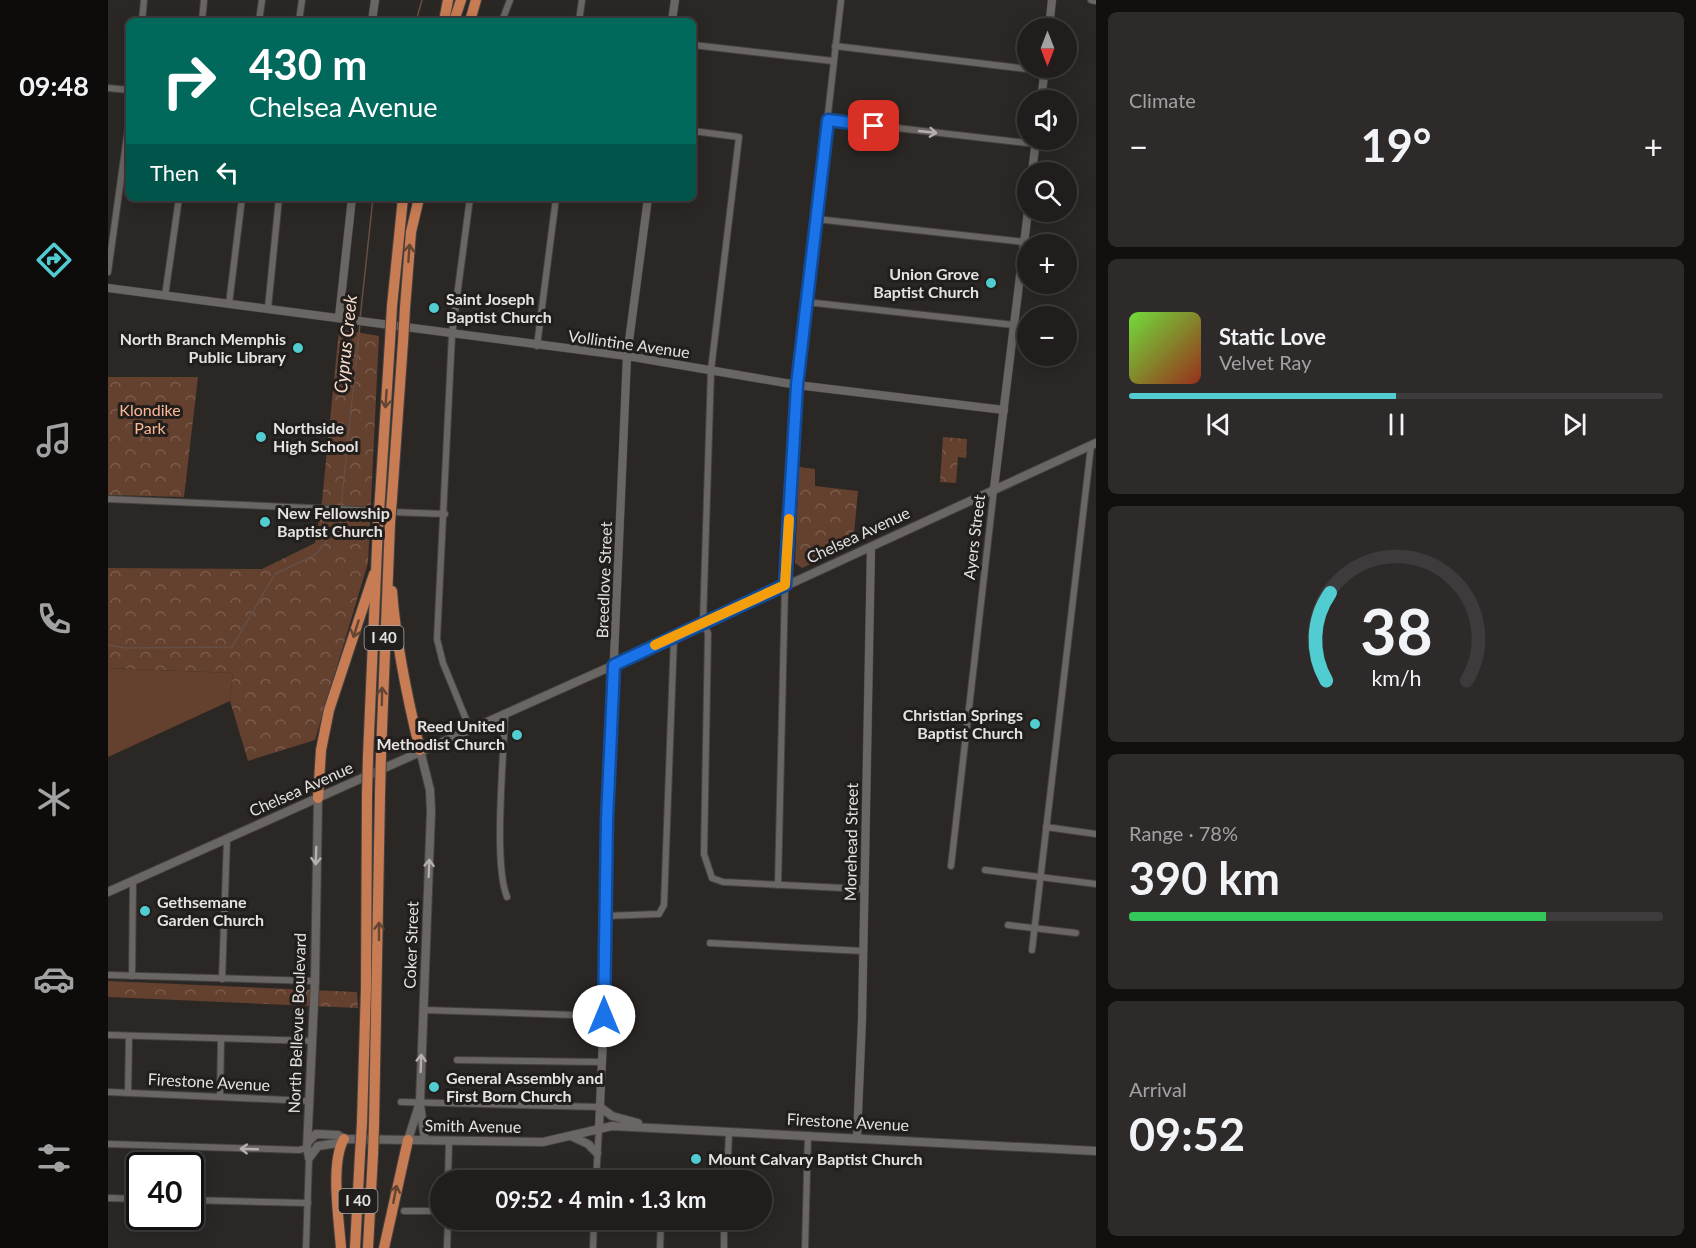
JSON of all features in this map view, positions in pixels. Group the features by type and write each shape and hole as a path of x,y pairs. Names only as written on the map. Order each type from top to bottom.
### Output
{"highway":[{"path":"445,18 448,0"},
{"path":"453,18 456,0"},
{"path":"453,18 461,0"},
{"path":"471,18 477,0"},
{"name":"I 40","path":"355,1248 366,988 367,796 374,574 392,306 403,201"},
{"name":"I 40","path":"369,1248 374,1154 380,793 389,540 411,232 418,201"},
{"path":"389,540 395,631 403,682 420,750"},
{"path":"318,798 321,750 329,710 374,574"},
{"path":"341,1248 337,1180 339,1148 344,1139"},
{"path":"384,1248 408,1140"}],"main road":[{"name":"Chelsea Avenue","path":"108,892 420,750 614,665 994,488 1094,444"},
{"name":"Coker Street","path":"408,1140 420,1102 431,811 430,790 420,750"},
{"name":"North Bellevue Boulevard","path":"309,1158 307,1145 315,981 318,798"},
{"path":"420,1102 425,1140"},
{"path":"600,1107 612,1116 637,1122 643,1127"},
{"path":"308,1124 313,1135 332,1143"},
{"name":"Firestone Avenue","path":"598,1128 643,1127 1096,1151"},
{"name":"Smith Avenue","path":"309,1158 318,1146 344,1139 536,1142 573,1137 598,1128"},
{"name":"Smith Avenue","path":"313,1135 338,1134 344,1139"},
{"path":"307,1145 313,1135"},
{"path":"573,1137 588,1144 597,1153"}],"street":[{"path":"141,18 144,0"},
{"path":"202,18 204,0"},
{"path":"260,18 262,0"},
{"path":"300,18 302,0"},
{"path":"372,18 375,0"},
{"path":"503,18 510,0"},
{"path":"579,18 582,0"},
{"path":"672,18 675,0"},
{"path":"778,885 785,585 797,385 841,0"},
{"path":"1050,18 1052,0"},
{"path":"1091,0 1096,1"},
{"path":"696,45 833,60"},
{"path":"835,46 1017,66"},
{"path":"108,88 126,90"},
{"path":"828,120 1017,140"},
{"path":"696,131 739,137 711,369 703,623 708,633 704,854 712,878 723,882 864,889"},
{"path":"108,272 126,143"},
{"path":"165,296 179,201"},
{"path":"229,304 242,201"},
{"path":"268,308 279,201"},
{"path":"339,317 352,201"},
{"path":"470,201 452,334 445,514 437,639 443,663 470,729"},
{"path":"537,346 556,201"},
{"name":"Breedlove Street","path":"596,1170 604,1016 604,916 627,356 648,201"},
{"path":"816,219 1017,241"},
{"name":"Vollintine Avenue","path":"108,288 627,356 797,385 1004,410"},
{"name":"Ayers Street","path":"951,866 1018,294"},
{"path":"806,302 1014,325"},
{"path":"1032,950 1094,444"},
{"path":"108,499 445,514"},
{"name":"Morehead Street","path":"857,1137 871,547"},
{"path":"604,916 659,914 664,905 674,636"},
{"path":"505,713 501,841 503,887 507,897"},
{"path":"1046,827 1096,834"},
{"path":"222,979 227,839"},
{"path":"985,870 1096,884"},
{"path":"132,976 133,881"},
{"path":"1008,925 1076,933"},
{"path":"710,943 863,951"},
{"path":"108,975 315,981"},
{"path":"424,1010 604,1016"},
{"path":"108,1035 312,1041"},
{"path":"128,1093 129,1036"},
{"path":"220,1097 221,1039"},
{"path":"457,1060 601,1062"},
{"name":"Firestone Avenue","path":"108,1092 309,1101"},
{"path":"401,1102 600,1107"},
{"path":"727,1170 729,1131"},
{"path":"805,1248 808,1135"},
{"path":"448,1170 449,1140"},
{"path":"108,1144 298,1150 307,1145"},
{"name":"North Bellevue Boulevard","path":"306,1248 309,1158"},
{"path":"108,1198 126,1198"},
{"path":"204,1200 308,1203"},
{"path":"404,1211 430,1211"},
{"path":"447,1230 447,1248"},
{"path":"592,1248 593,1230"},
{"path":"660,1248 661,1230"},
{"path":"724,1230 724,1248"}],"green space":[{"path":"339,329 379,336 368,563 315,740 248,761 230,701 233,673 108,668 108,568 262,569 315,543 322,501"},
{"name":"Klondike Park","path":"108,377 198,377 184,497 108,495"},
{"path":"943,437 967,439 966,458 958,457 956,483 940,482"},
{"path":"799,467 815,469 815,486 858,491 853,544 802,568 795,563"},
{"path":"108,668 233,673 230,701 108,757"},
{"path":"108,981 357,992 358,1008 108,997"}],"waterway":[{"name":"Cyprus Creek","path":"417,18 422,0"},
{"name":"Cyprus Creek","path":"360,319 373,201"},
{"name":"Cyprus Creek","path":"341,507 360,324"},
{"name":"Cyprus Creek","path":"108,645 125,648 232,647 275,574 315,555 339,526 341,512"}],"slow traffic":[{"path":"655,645 785,585 789,519"}],"place":[{"name":"Union Grove Baptist Church","path":"991,283"},
{"name":"Saint Joseph Baptist Church","path":"434,308"},
{"name":"North Branch Memphis Public Library","path":"298,348"},
{"name":"Northside High School","path":"261,437"},
{"name":"New Fellowship Baptist Church","path":"265,522"},
{"name":"Christian Springs Baptist Church","path":"1035,724"},
{"name":"Reed United Methodist Church","path":"517,735"},
{"name":"Gethsemane Garden Church","path":"145,911"},
{"name":"General Assembly and First Born Church","path":"434,1087"},
{"name":"Mount Calvary Baptist Church","path":"696,1159"}],"route":[{"path":"604,1016 604,916 614,665 785,585 797,385 828,120 874,126"}]}
